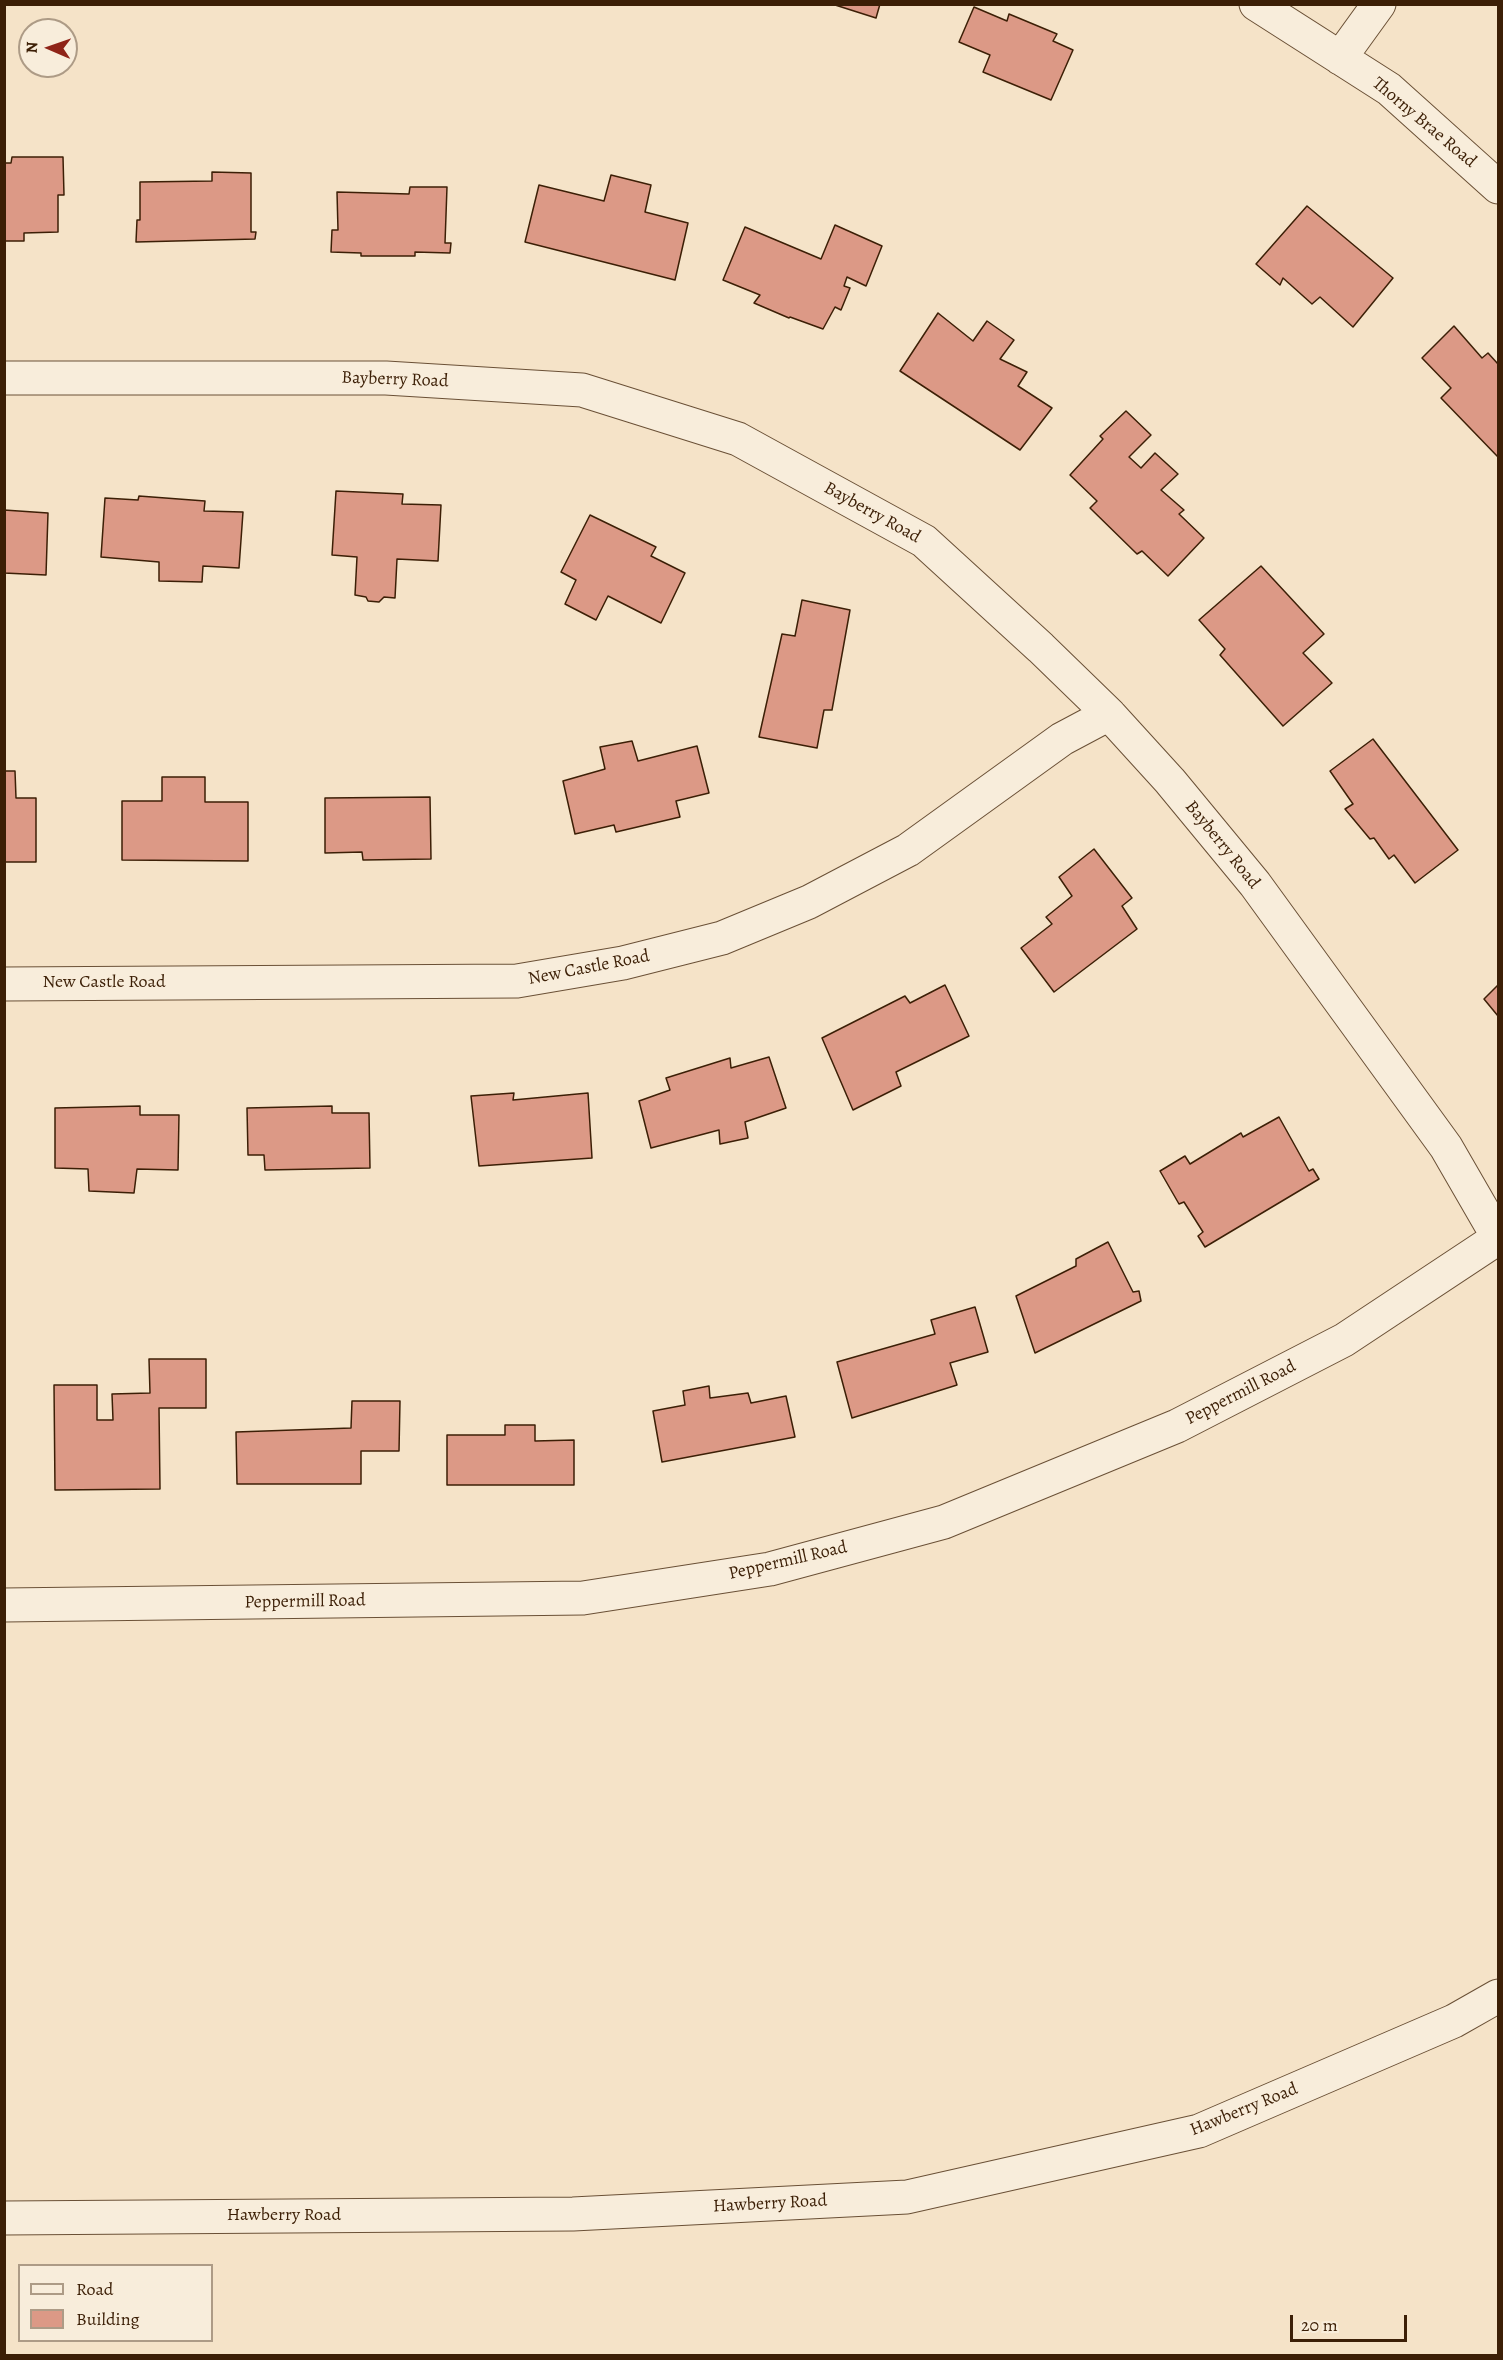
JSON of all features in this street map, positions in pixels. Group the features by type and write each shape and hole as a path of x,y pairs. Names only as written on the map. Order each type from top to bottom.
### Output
{"street":[{"name":"Thorny Brae Road","path":"1256,4 1389,89 1498,187"},
{"path":"1340,58 1379,4"},
{"name":"Bayberry Road","path":"4,378 386,378 582,390 738,439 924,541 1109,714 1151,759 1255,884 1446,1147 1498,1237"},
{"name":"New Castle Road","path":"4,984 517,981 623,963 722,938 809,902 908,850 1062,739 1109,714"},
{"name":"Peppermill Road","path":"4,1605 583,1598 770,1569 944,1522 1177,1426 1344,1340 1498,1237"},
{"name":"Hawberry Road","path":"4,2218 573,2214 907,2197 1199,2132 1454,2021 1498,1996"}],"building":[{"path":"832,4 880,4 876,18"},
{"path":"974,7 1007,21 1009,14 1057,34 1053,41 1073,50 1051,100 983,72 990,55 959,42"},
{"path":"12,157 63,157 64,195 58,195 58,232 24,233 24,241 4,241 4,163 11,163"},
{"path":"212,172 251,173 251,232 256,232 255,239 136,242 137,220 140,220 140,182 212,181"},
{"path":"611,175 651,185 645,212 688,223 675,280 525,242 539,185 604,201"},
{"path":"410,187 447,187 445,243 451,243 450,253 415,252 415,256 361,256 361,253 331,252 332,230 338,230 337,192 409,194"},
{"path":"1307,206 1393,278 1353,327 1320,297 1312,304 1283,278 1280,285 1256,264"},
{"path":"835,225 882,246 866,286 847,277 844,286 850,288 841,310 835,307 823,329 754,303 760,295 723,280 745,227 821,259"},
{"path":"938,313 973,341 987,321 1014,340 1000,359 1027,372 1018,386 1052,408 1020,450 900,371"},
{"path":"1454,326 1482,358 1488,353 1498,364 1498,457 1441,398 1451,388 1422,358"},
{"path":"1126,411 1151,435 1129,457 1141,468 1155,453 1178,474 1161,490 1184,510 1179,514 1204,538 1168,576 1142,551 1137,554 1090,508 1097,501 1070,475 1103,439 1100,436"},
{"path":"336,491 403,494 402,504 441,505 438,561 397,559 395,598 384,597 379,602 368,601 366,597 355,595 357,557 332,555"},
{"path":"139,496 205,501 204,511 243,512 239,568 203,566 202,582 159,581 159,562 101,557 105,498 138,500"},
{"path":"4,510 48,513 46,575 4,573"},
{"path":"590,515 656,547 651,556 685,573 661,623 608,596 596,620 565,604 576,580 561,572"},
{"path":"1261,566 1324,634 1303,653 1332,683 1283,726 1220,655 1225,649 1199,620"},
{"path":"802,600 850,610 832,710 824,710 817,748 759,737 782,634 795,636"},
{"path":"1373,739 1458,850 1415,883 1394,855 1389,859 1374,838 1370,839 1345,809 1353,804 1330,771"},
{"path":"632,741 638,761 697,746 709,793 676,801 680,817 616,832 614,825 575,834 563,781 605,769 600,747"},
{"path":"4,771 15,771 16,798 36,798 36,862 4,862"},
{"path":"162,777 205,777 205,802 248,802 248,861 122,860 122,801 162,801"},
{"path":"430,797 431,859 363,860 362,852 325,853 325,798"},
{"path":"1094,849 1132,898 1122,906 1137,929 1054,992 1021,948 1052,924 1046,917 1072,896 1059,877"},
{"path":"945,985 969,1036 896,1072 901,1086 853,1110 822,1038 905,996 910,1003"},
{"path":"1498,985 1498,1016 1484,999"},
{"path":"769,1057 786,1108 745,1122 748,1138 720,1144 719,1130 651,1148 639,1101 670,1090 666,1078 730,1058 731,1068"},
{"path":"514,1093 513,1100 588,1093 592,1158 479,1166 471,1096"},
{"path":"140,1106 140,1115 179,1115 178,1170 137,1169 134,1193 89,1191 88,1169 55,1168 55,1108"},
{"path":"332,1106 332,1113 369,1113 370,1168 265,1170 264,1155 248,1155 247,1108"},
{"path":"1279,1117 1309,1171 1313,1169 1319,1179 1205,1247 1198,1236 1203,1232 1184,1202 1179,1204 1160,1171 1185,1156 1190,1164 1241,1133 1243,1137"},
{"path":"1108,1242 1133,1292 1139,1291 1141,1301 1035,1353 1016,1296 1076,1266 1076,1259"},
{"path":"975,1307 988,1352 950,1363 957,1385 852,1418 837,1362 935,1334 931,1320"},
{"path":"149,1359 206,1359 206,1408 159,1408 160,1489 55,1490 54,1385 97,1385 97,1420 113,1420 112,1394 150,1393"},
{"path":"709,1386 710,1398 748,1393 751,1403 786,1396 795,1437 662,1462 653,1411 685,1405 683,1391"},
{"path":"352,1401 400,1401 399,1451 361,1451 361,1484 237,1484 236,1432 351,1428"},
{"path":"505,1425 535,1425 535,1441 574,1440 574,1485 447,1485 447,1435 505,1435"}]}
